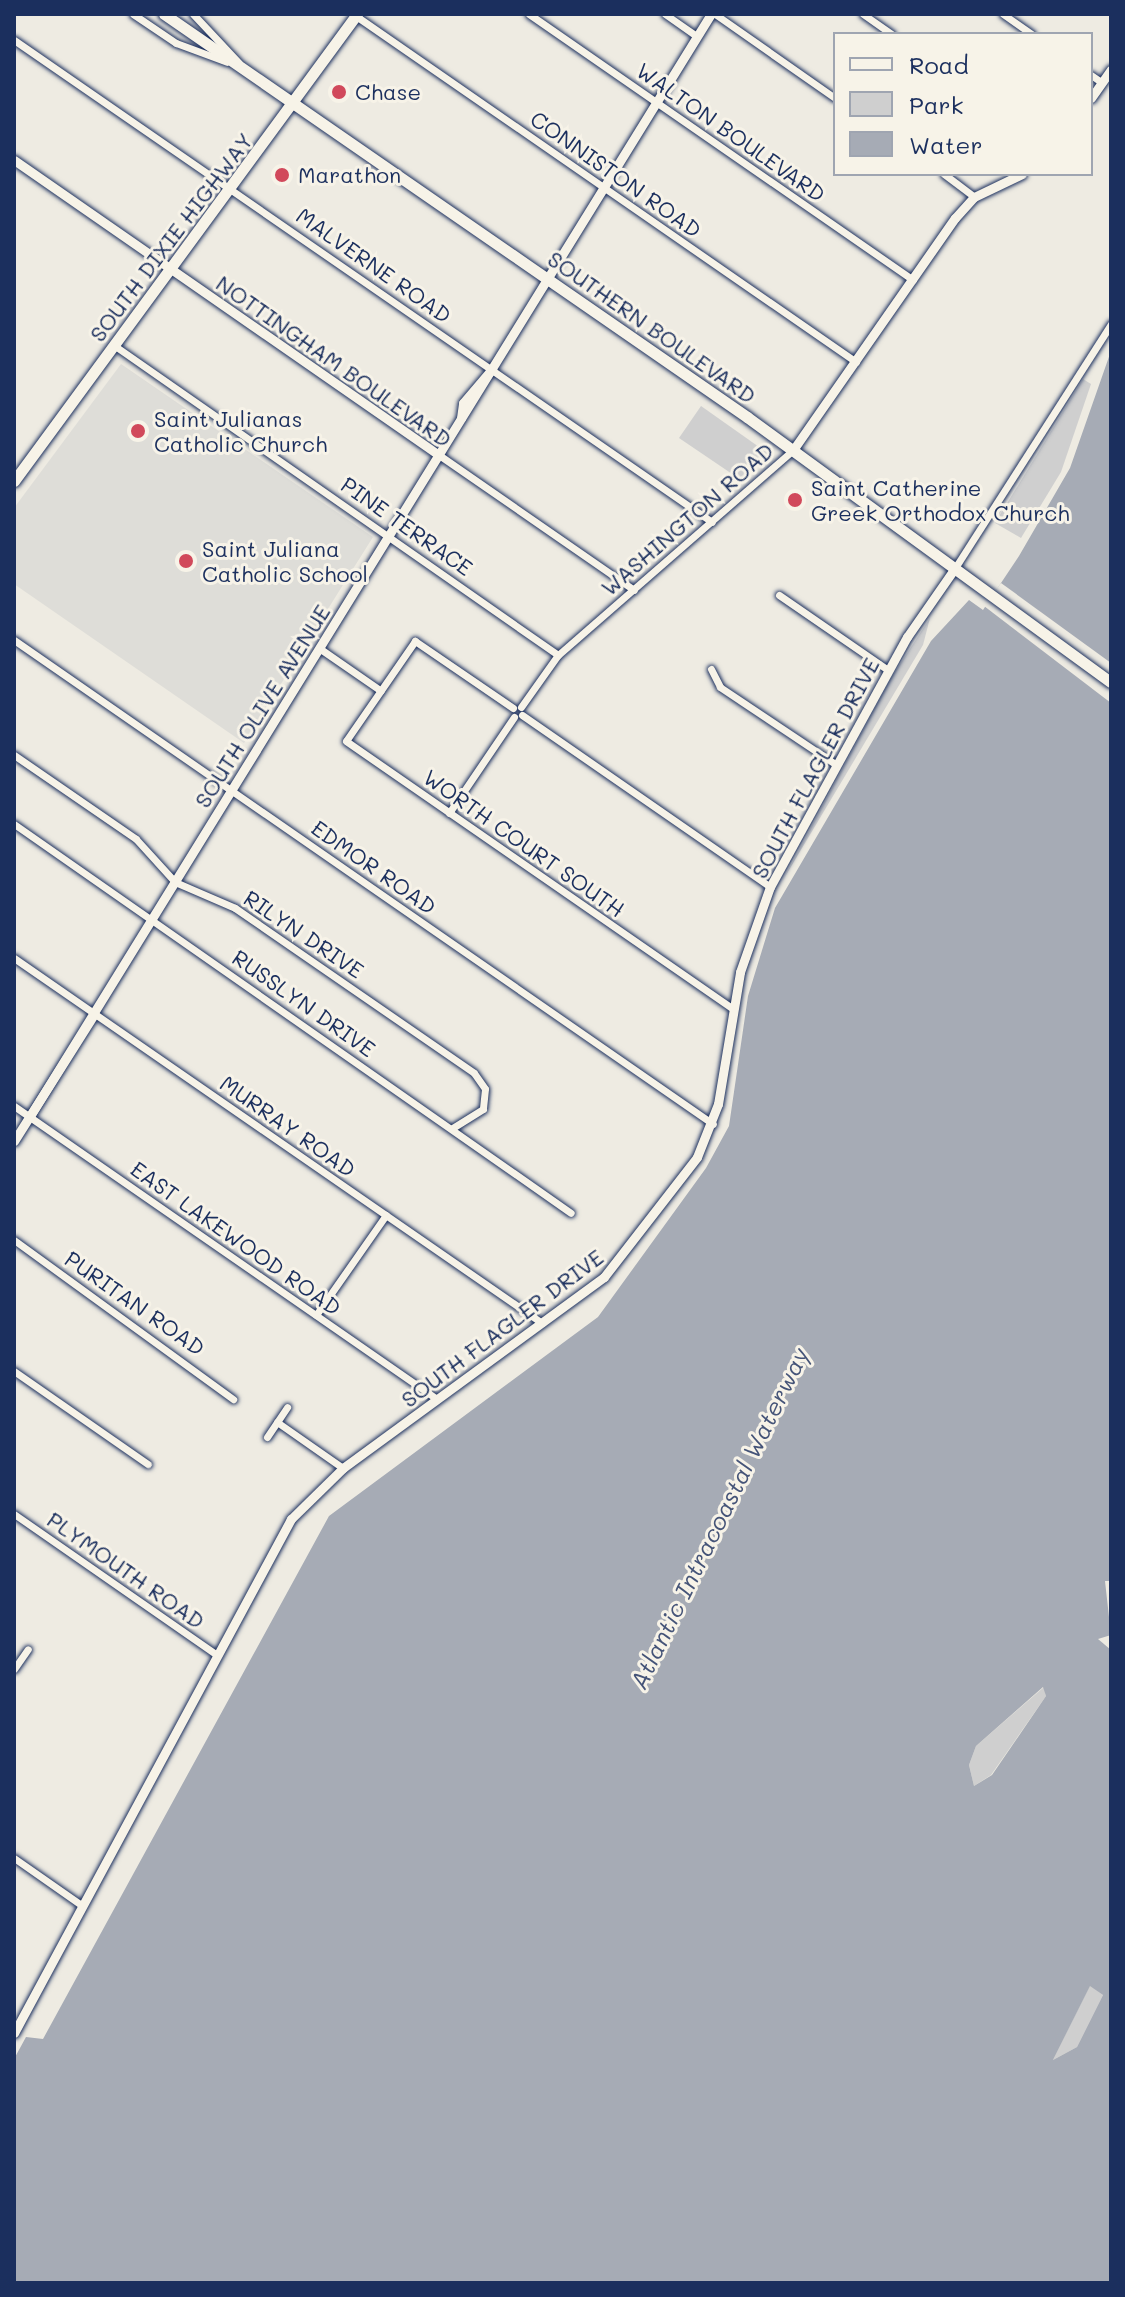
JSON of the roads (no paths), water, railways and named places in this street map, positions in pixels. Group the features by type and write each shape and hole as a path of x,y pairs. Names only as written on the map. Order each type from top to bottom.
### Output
{"main road":[{"name":"SOUTHERN BOULEVARD","path":"164,14 793,450 1111,682"},
{"name":"SOUTH DIXIE HIGHWAY","path":"14,481 295,104 356,15"}],"street":[{"path":"133,14 176,43 242,68"},
{"path":"193,14 242,68"},
{"name":"WALTON BOULEVARD","path":"529,14 913,280"},
{"path":"665,14 697,36"},
{"path":"713,14 833,97"},
{"name":"SOUTH OLIVE AVENUE","path":"14,1141 439,455 461,418 463,403 492,369 713,14"},
{"path":"863,14 889,32"},
{"path":"1003,14 1029,32"},
{"name":"CONNISTON ROAD","path":"356,15 856,362"},
{"name":"MALVERNE ROAD","path":"14,40 712,522"},
{"path":"1093,95 1111,69"},
{"path":"1093,76 1101,82"},
{"name":"NOTTINGHAM BOULEVARD","path":"14,160 634,590"},
{"path":"947,176 974,197"},
{"name":"WASHINGTON ROAD","path":"449,813 558,655 793,450 974,197 1018,176"},
{"name":"SOUTH FLAGLER DRIVE","path":"14,2033 80,1904 291,1519 343,1468 542,1323 639,1241 713,1124 732,1008 770,887 888,670 1111,324"},
{"name":"PINE TERRACE","path":"115,346 558,655"},
{"path":"779,595 888,670"},
{"name":"EDMOR ROAD","path":"14,640 713,1124"},
{"path":"319,648 381,691 415,641 770,887"},
{"path":"711,669 720,687 835,764"},
{"name":"WORTH COURT SOUTH","path":"381,691 346,741 732,1008"},
{"name":"RILYN DRIVE","path":"14,755 140,843 175,882 235,908 474,1073 485,1089 483,1109 453,1128"},
{"name":"RUSSLYN DRIVE","path":"14,824 571,1213"},
{"name":"MURRAY ROAD","path":"14,958 542,1323"},
{"name":"EAST LAKEWOOD ROAD","path":"14,1106 437,1399"},
{"path":"316,1315 386,1215"},
{"name":"PURITAN ROAD","path":"14,1240 233,1399"},
{"path":"14,1371 148,1464"},
{"path":"267,1437 287,1407"},
{"path":"277,1422 343,1468"},
{"name":"PLYMOUTH ROAD","path":"14,1514 217,1655"},
{"path":"14,1669 28,1649"},
{"path":"14,1858 80,1904"}],"water":[{"name":"Atlantic Intracoastal Waterway","path":"1111,351 1111,1581 1105,1581 1111,1635 1098,1639 1111,1650 1111,2283 14,2283 14,2059 26,2037 43,2039 329,1516 598,1317 706,1168 729,1126 748,996 775,908 931,641 969,600 983,610 1019,556 1070,468","holes":["1043,1687 1046,1696 992,1775 974,1786 969,1765 976,1746","1090,1986 1103,1995 1077,2047 1053,2060"]}],"place":[{"name":"Chase","path":"339,92"},
{"name":"Marathon","path":"282,175"},
{"name":"Saint Julianas Catholic Church","path":"138,431"},
{"name":"Saint Catherine Greek Orthodox Church","path":"795,500"},
{"name":"Saint Juliana Catholic School","path":"186,561"}]}
